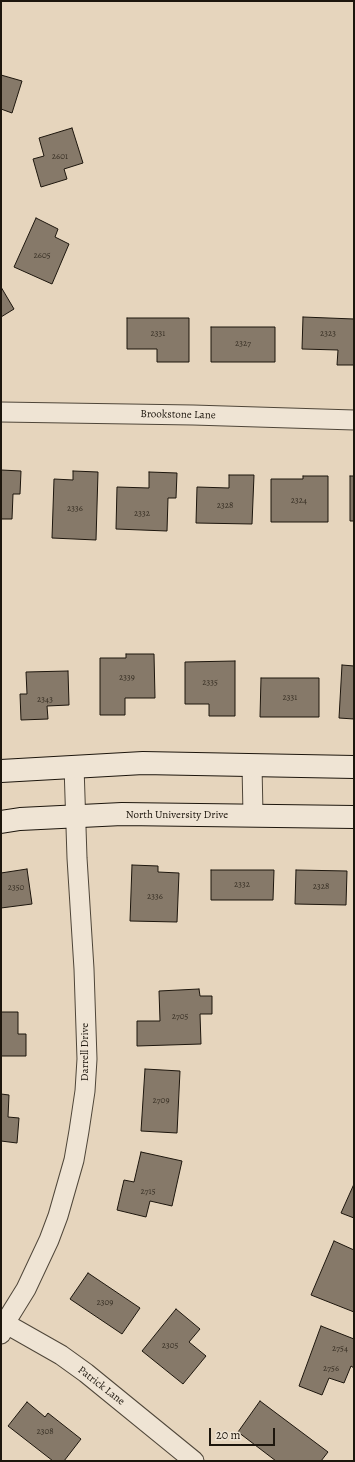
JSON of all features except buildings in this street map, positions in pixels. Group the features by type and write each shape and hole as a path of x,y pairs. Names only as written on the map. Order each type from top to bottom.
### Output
{"street":[{"name":"Brookstone Lane","path":"1,412 354,420"},
{"path":"1,771 143,763 354,767"},
{"path":"252,765 253,815"},
{"name":"Darrell Drive","path":"2,1326 26,1289 49,1240 58,1216 74,1160 80,1131 87,1059 74,766"},
{"name":"North University Drive","path":"1,822 20,819 122,814 354,817"},
{"name":"Patrick Lane","path":"2,1326 61,1355 86,1373 194,1461"}]}
